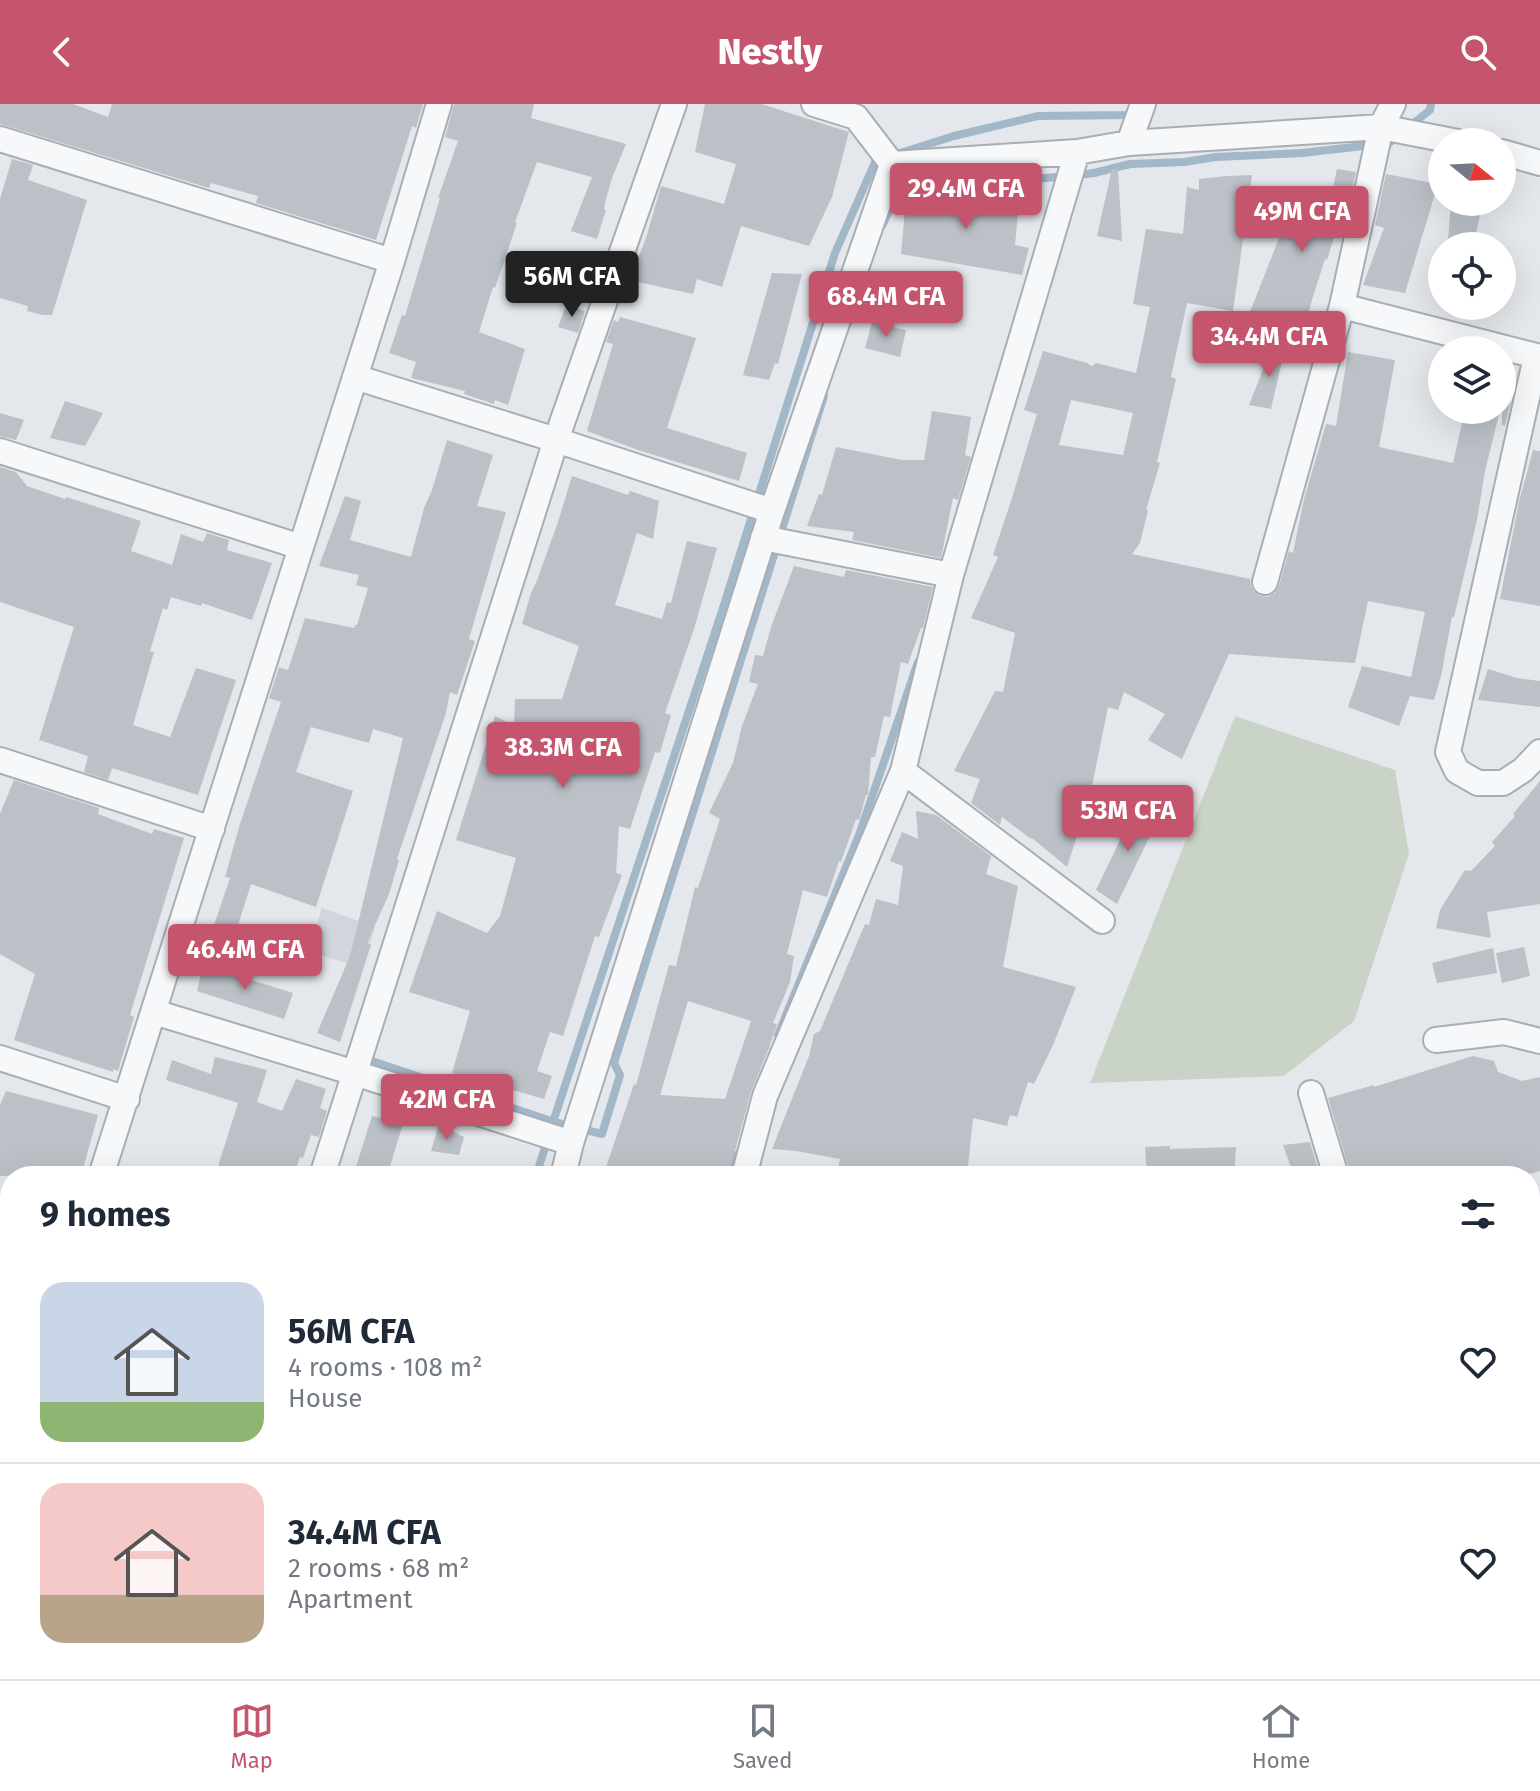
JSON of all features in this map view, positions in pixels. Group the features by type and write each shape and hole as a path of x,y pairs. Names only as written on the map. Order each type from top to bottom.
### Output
{"street":[{"path":"104,1166 439,104"},
{"path":"325,1166 556,440 674,104"},
{"path":"814,104 856,110 892,164"},
{"path":"1129,143 1143,104"},
{"path":"1265,582 1342,306 1381,127 1393,104"},
{"path":"892,164 1077,152 1129,143 1381,127 1428,136"},
{"path":"0,139 392,261"},
{"path":"747,1166 765,1096 903,771 951,575 1077,152"},
{"path":"1516,156 1540,163"},
{"path":"565,1166 763,538 892,164"},
{"path":"1342,306 1538,357 1448,752 1457,771 1478,783 1503,783 1523,770 1540,752"},
{"path":"355,377 772,511"},
{"path":"0,451 301,547"},
{"path":"763,538 951,575"},
{"path":"0,760 212,829"},
{"path":"903,771 1102,921"},
{"path":"154,1012 571,1143"},
{"path":"1436,1040 1504,1032 1540,1041"},
{"path":"0,1058 127,1099"},
{"path":"1311,1093 1333,1166"}],"shaded area":[{"path":"322,908 375,927 362,968 308,951"}],"green space":[{"path":"1235,716 1395,770 1409,854 1354,1021 1284,1076 1090,1083"}],"building":[{"path":"0,104 73,104 108,117 112,104 423,104 416,128 412,126 376,240 256,203 258,196 211,183 209,188 0,124"},
{"path":"454,104 534,104 531,118 626,144 612,178 597,239 571,231 592,177 537,162 479,332 525,349 508,405 495,400 494,404 464,394 465,391 411,378 416,362 389,353 402,315 405,316 438,198 458,141 445,137"},
{"path":"705,104 761,104 849,132 832,197 809,246 741,226 722,287 697,279 693,294 633,281 635,276 632,274 661,186 724,204 736,164 695,152"},
{"path":"12,159 33,165 28,180 87,200 52,315 27,311 28,306 0,298 0,199"},
{"path":"1112,169 1118,170 1122,241 1097,236"},
{"path":"1337,169 1356,172 1346,217 1341,215 1306,325 1250,312 1296,195 1329,207"},
{"path":"1386,174 1428,182 1428,216 1405,293 1363,285 1384,228 1375,225"},
{"path":"1252,175 1233,311 1187,303 1171,377 1176,379 1157,462 1160,463 1140,543 1132,554 1250,579 1254,592 1260,596 1268,597 1275,593 1289,551 1293,553 1304,499 1326,424 1336,426 1348,352 1395,360 1379,447 1453,463 1462,424 1497,424 1434,700 1410,696 1399,726 1348,707 1362,666 1411,677 1425,612 1368,601 1355,663 1229,654 1182,759 1148,740 1165,714 1124,692 1118,710 1108,707 1090,796 1067,867 1002,817 1000,825 971,803 980,779 954,771 995,691 1003,692 1015,633 971,618 998,557 993,555 1037,414 1024,410 1043,351 1092,366 1096,363 1136,373 1150,307 1133,304 1146,229 1183,234 1187,187 1199,190 1199,179","holes":["1071,400 1133,413 1123,455 1059,445"]},
{"path":"1020,191 1015,245 1029,248 1022,275 901,254 906,199 926,202 960,193"},
{"path":"1450,216 1480,216 1476,232 1449,232"},
{"path":"772,273 802,274 778,364 775,363 769,380 743,375"},
{"path":"566,305 585,311 578,333 558,327"},
{"path":"620,317 696,338 667,428 747,453 739,481 587,431 613,344 606,342 614,320 618,322"},
{"path":"872,322 906,330 900,357 865,348"},
{"path":"1273,344 1285,348 1271,409 1249,405"},
{"path":"65,401 103,413 85,446 50,438"},
{"path":"932,411 971,417 965,455 971,457 958,500 953,498 941,558 852,540 854,532 807,526 819,494 822,495 836,447 902,460 924,460"},
{"path":"0,413 24,420 16,440 0,436"},
{"path":"447,440 493,455 477,506 506,512 469,639 475,641 457,695 450,692 446,713 397,859 389,894 367,943 371,945 340,1042 317,1033 350,956 403,738 373,729 369,743 311,727 296,772 353,791 316,907 251,884 236,932 214,925 230,878 225,877 240,824 281,702 269,698 279,667 288,670 305,618 354,628 357,625 368,588 356,585 359,575 319,566 345,496 361,501 350,540 411,557"},
{"path":"1533,450 1540,451 1540,606 1500,599 1519,502"},
{"path":"0,467 16,472 27,486 141,521 131,551 172,565 181,534 203,542 207,533 229,540 227,550 272,563 252,620 202,603 201,606 171,597 167,610 163,608 133,725 170,737 196,668 236,680 198,795 112,768 108,780 84,772 88,756 39,740 74,627 0,602"},
{"path":"572,476 628,495 630,491 659,501 653,539 637,533 615,605 662,619 667,602 671,603 687,541 717,548 694,629 665,713 671,715 660,753 655,752 630,829 619,826 616,873 622,875 599,937 595,936 563,1036 550,1032 537,1071 552,1076 544,1099 452,1073 470,1011 409,992 437,911 487,933 500,916 516,858 456,840 495,716 514,726 515,699 562,699 579,646 522,624"},
{"path":"794,566 844,577 846,570 933,587 923,628 908,664 901,662 890,717 884,716 875,757 871,757 868,795 827,897 803,890 787,954 794,956 790,982 773,1023 777,1024 751,1092 731,1166 606,1166 636,1085 669,965 676,966 695,887 698,888 720,819 709,813 733,763 742,726 758,684 749,682 755,655 763,656","holes":["688,1001 751,1021 725,1099 660,1095"]},
{"path":"1488,669 1540,681 1540,707 1478,700"},
{"path":"14,780 99,808 98,814 152,834 154,829 184,838 130,1015 134,1017 118,1071 14,1040 35,974 0,954 0,814"},
{"path":"1540,781 1540,904 1487,912 1491,938 1436,928 1440,910 1465,870 1471,871 1495,846 1492,842"},
{"path":"1137,805 1162,811 1117,904 1096,890"},
{"path":"916,811 936,815 991,856 986,874 1018,886 1003,967 1076,987 1053,1045 1034,1084 1028,1082 1017,1117 1010,1115 1007,1126 973,1118 968,1166 838,1166 840,1159 772,1149 809,1056 814,1034 820,1031 865,924 869,925 876,899 898,905 903,866 890,861 902,832 918,839"},
{"path":"1524,947 1530,976 1502,983 1496,953"},
{"path":"1493,948 1497,973 1437,983 1432,963"},
{"path":"203,965 293,993 284,1019 197,991"},
{"path":"1473,1056 1494,1061 1498,1072 1522,1081 1540,1077 1540,1166 1348,1166 1328,1098"},
{"path":"215,1057 267,1070 257,1102 282,1111 296,1079 326,1089 320,1108 327,1111 319,1137 311,1135 297,1166 218,1166 238,1103 166,1080 172,1060 211,1074"},
{"path":"6,1091 98,1115 84,1166 0,1166 0,1105"},
{"path":"372,1116 403,1124 390,1166 356,1166"},
{"path":"439,1125 464,1137 459,1155 431,1151"},
{"path":"1310,1142 1317,1166 1290,1166 1283,1145"},
{"path":"1145,1147 1236,1147 1235,1166 1146,1166"}],"waterway":[{"path":"1410,126 1430,110 1431,104"},
{"path":"897,154 954,136 1038,116 1130,115 1132,112"},
{"path":"883,224 897,193 1070,176 1130,164 1302,153 1389,143 1399,134"},
{"path":"552,1125 723,608 835,253 876,160 884,158"},
{"path":"372,1061 554,1122 602,1134 620,1075 614,1063 824,396"},
{"path":"778,1035 859,835 918,662"},
{"path":"539,1166 548,1138"},
{"path":"734,1166 738,1154"}]}
